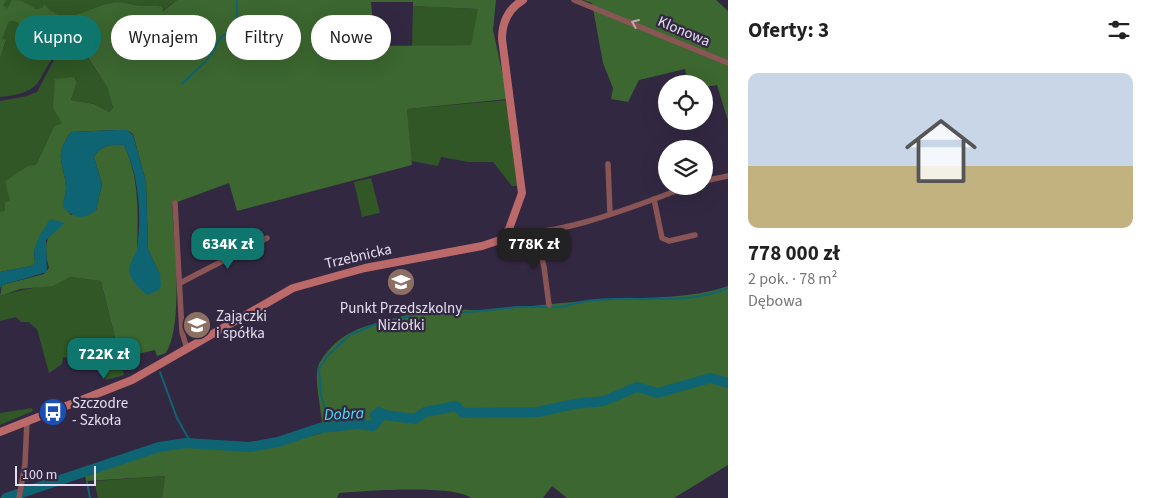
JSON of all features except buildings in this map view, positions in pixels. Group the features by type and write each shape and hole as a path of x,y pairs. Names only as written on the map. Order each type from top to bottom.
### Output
{"street":[{"path":"523,0 510,9 502,32 522,181 518,209 509,229 523,234 536,232 610,214 665,195"},
{"name":"Klonowa","path":"574,0 728,63"},
{"path":"608,164 610,214"},
{"path":"713,179 728,176"},
{"path":"654,199 662,238 668,241 696,235"},
{"path":"175,203 182,332 187,349"},
{"name":"Trzebnicka","path":"0,432 132,380 276,297 307,283 388,263 496,242 509,229"},
{"path":"536,232 544,266 549,305"},
{"path":"180,283 267,238"},
{"path":"20,497 27,421"}],"shaded area":[{"path":"0,0 177,0 159,13 111,15 111,19 101,20 101,15 15,15 15,60 51,60 33,87 16,95 0,97 0,59 6,41 2,38"},
{"path":"0,0 6,0 3,5 7,9 12,0 16,0 36,9 42,8 44,4 52,12 60,15 15,15 15,21 9,21 2,38 6,40 0,59"},
{"path":"177,0 496,0 493,30 508,99 407,109 412,165 237,211 229,183 172,204 176,259 176,302 172,340 166,353 157,356 155,350 120,358 101,281 70,277 53,286 20,289 0,296 2,285 44,274 49,268 46,254 47,243 55,219 34,250 35,263 31,266 0,272 0,212 5,211 5,202 10,201 5,181 28,166 36,165 54,126 62,123 53,108 55,79 74,77 77,82 71,100 94,104 109,112 113,108 107,87 90,60 101,60 101,15 76,15 103,5 126,3 158,6 162,7 163,11","holes":["371,2 413,2 413,6 478,9 471,45 391,46 391,60 311,60 311,15 372,15","127,130 133,134 146,182 148,249 160,275 137,251 137,197 133,171 124,145 107,146 94,157 102,184 96,210 71,215 64,207 66,187 61,154 62,148 71,132"]},
{"path":"583,0 716,0 728,11 728,121 717,85 713,86 713,75 686,75 685,69 639,80 628,102 611,99 613,88 603,63 592,3"},
{"path":"413,6 479,9 471,45 412,46"},
{"path":"54,60 89,60 107,87 113,108 109,112 94,104 71,100 77,82 75,77 62,123 54,126 36,165 8,188 10,201 5,212 0,212 0,101 27,96 37,92"},
{"path":"508,100 518,186 512,186 493,162 469,162 441,157 438,166 411,161 407,109"},
{"path":"127,130 133,135 146,182 148,249 160,275 161,285 159,290 147,295 137,286 129,270 137,249 139,209 133,170 124,145 107,146 94,157 102,184 96,210 87,216 79,217 71,214 63,207 66,190 61,154 62,148 71,132"},
{"path":"371,178 380,213 362,217 354,182"},
{"path":"50,219 65,223 46,240 47,272 2,285 0,289 0,272 31,266 35,263 34,250 39,237"},
{"path":"70,277 101,281 124,375 106,380 94,364 63,357 62,364 49,373 37,329 28,322 21,322 16,317 0,321 0,296 61,281"},
{"path":"728,286 728,465 674,498 567,498 552,486 543,498 471,498 447,491 408,490 339,493 337,498 162,498 165,476 86,481 85,475 159,451 187,447 258,450 322,433 317,385 320,362 328,351 344,336 363,327 432,309 482,310 611,299 670,297 700,293"},
{"path":"32,408 33,411 0,425 0,413"},
{"path":"165,476 162,498 98,498 94,481"}],"waterway":[{"path":"182,84 208,59 221,37 232,30 237,17 237,0"},
{"path":"551,307 563,307 599,300 674,299 710,294 728,288"},
{"path":"325,427 328,416 321,396 319,368 329,354 350,335 376,324 387,323 427,310 469,312 517,307 548,307"},
{"path":"160,372 177,418 191,443"},
{"name":"Dobra","path":"6,498 159,447 186,443 250,447 278,442 320,428 359,424 373,426 379,419 375,415 379,412 385,415 415,419 425,412 456,406 463,413 538,412 574,404 604,401 637,387 658,393 710,378 728,383"},
{"path":"87,482 90,498"}],"place":[{"name":"Punkt Przedszkolny Niziołki","path":"401,282"},
{"name":"Zajączki i spółka","path":"197,325"},
{"name":"Szczodre - Szkoła","path":"53,412"}]}
